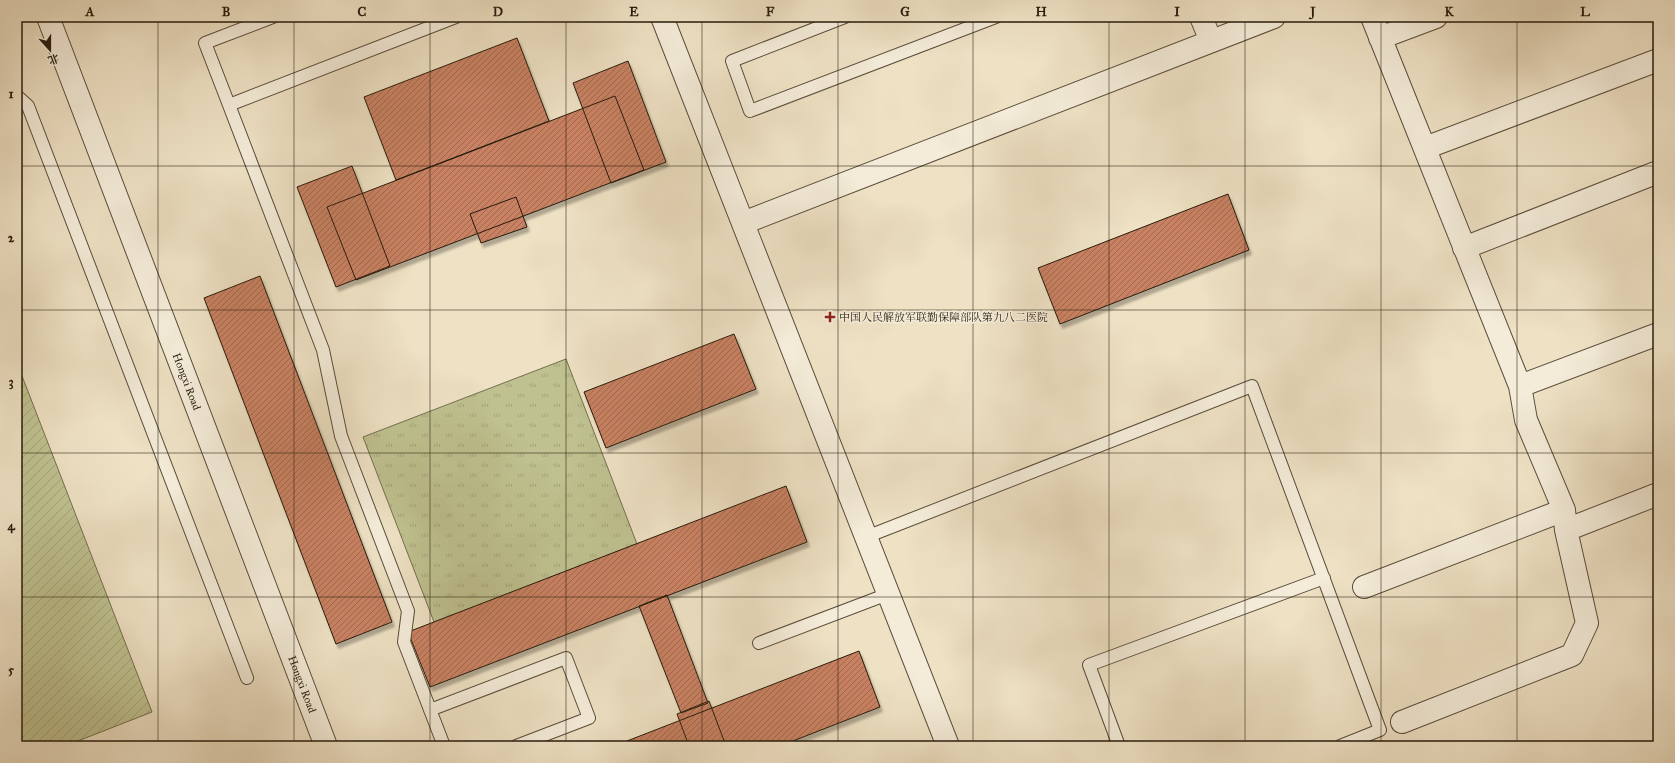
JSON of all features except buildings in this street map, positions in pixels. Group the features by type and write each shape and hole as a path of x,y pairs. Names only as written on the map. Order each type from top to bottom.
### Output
{"street":[{"name":"Hongxi Road","path":"48,17 326,746"},
{"path":"662,17 948,746"},
{"path":"1202,17 1211,41"},
{"path":"743,223 1274,17"},
{"path":"1372,17 1520,386 1526,420 1565,520 1587,624 1572,655 1402,722"},
{"path":"1380,38 1436,17"},
{"path":"1424,148 1658,60"},
{"path":"1464,248 1658,172"},
{"path":"1520,386 1658,334"},
{"path":"1364,587 1565,520 1658,494"}],"lane":[{"path":"273,17 205,43 323,350 341,436 408,611 404,642 444,746"},
{"path":"229,105 456,17"},
{"path":"845,17 732,60 750,111 979,20 996,17"},
{"path":"17,96 28,106 247,678"},
{"path":"866,537 1252,386 1380,730 1340,746"},
{"path":"1120,746 1089,665 1324,578"},
{"path":"758,643 888,594"},
{"path":"430,710 566,658 590,718 516,746"}],"green space":[{"path":"566,359 637,544 434,622 363,437"},
{"path":"17,363 152,712 65,746 17,746"}],"place":[{"name":"中国人民解放军联勤保障部队第九八二医院","path":"830,317"}]}
